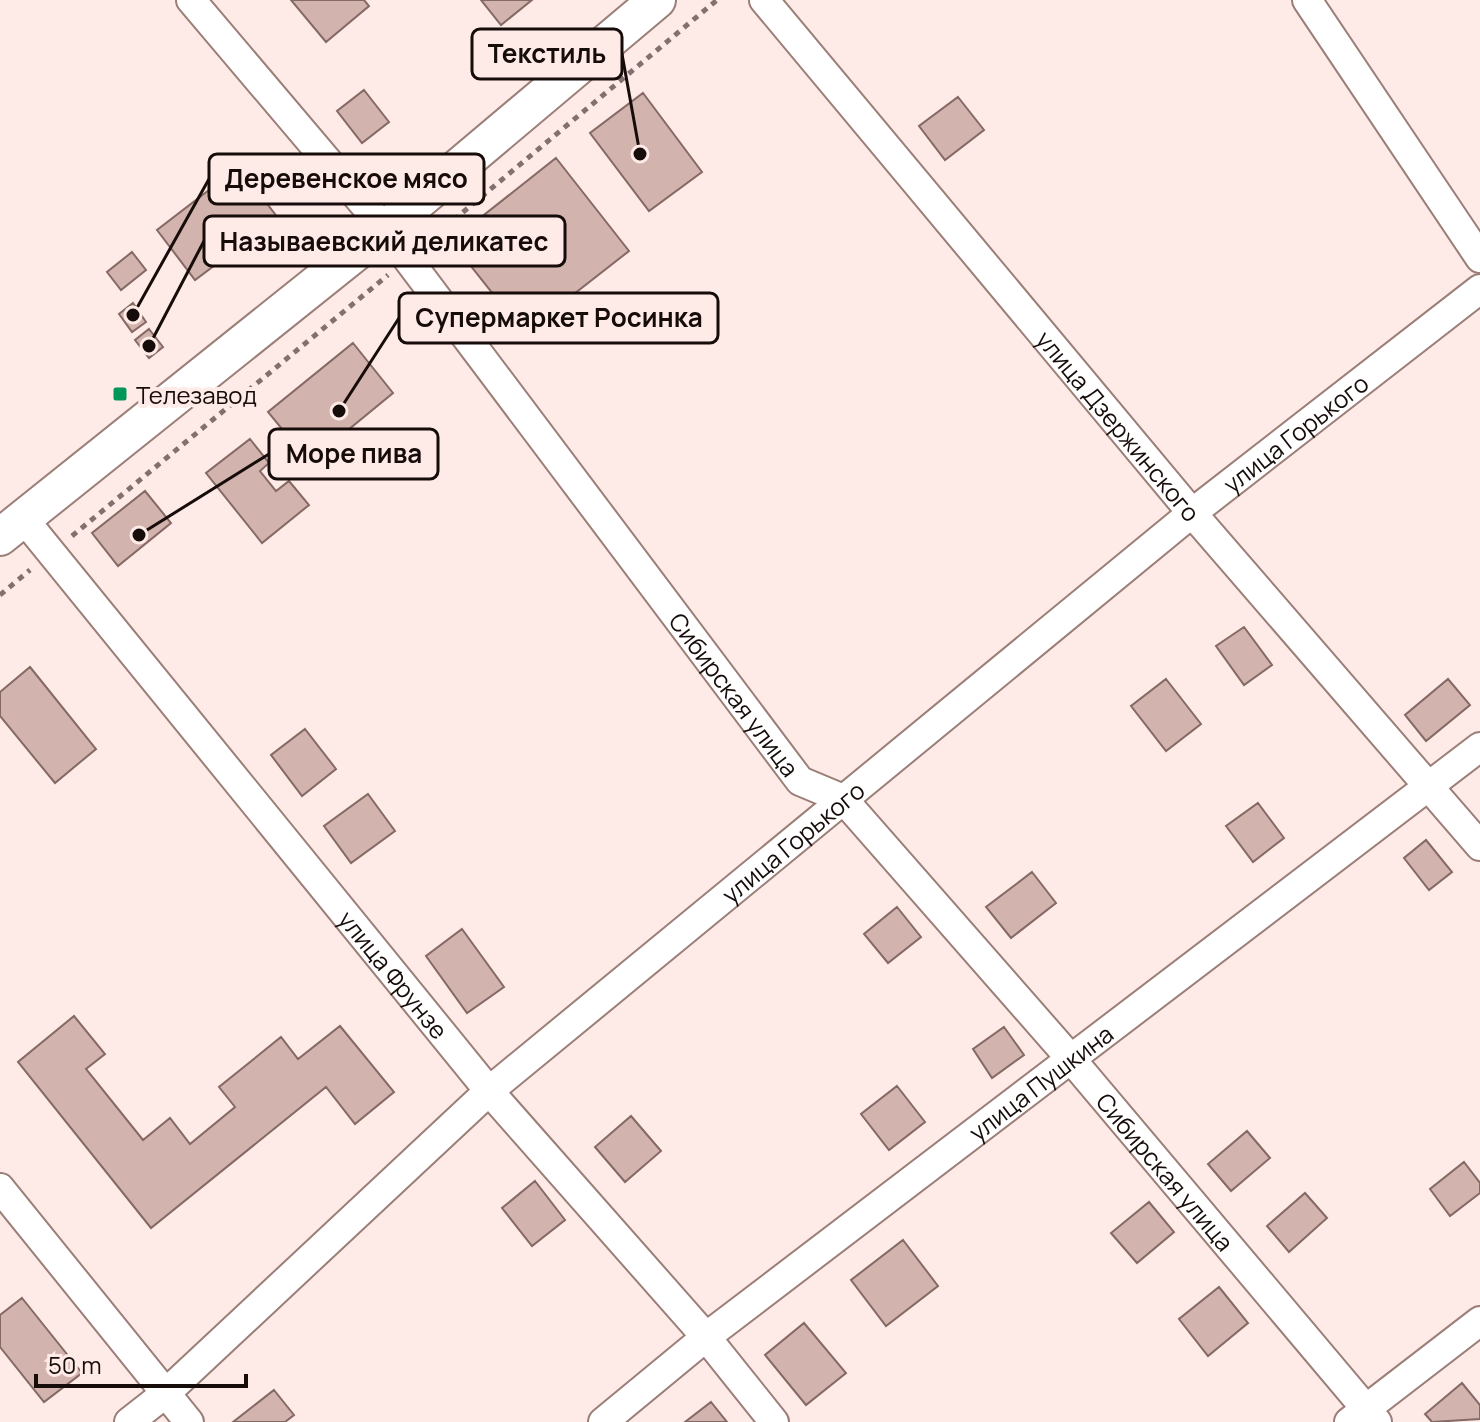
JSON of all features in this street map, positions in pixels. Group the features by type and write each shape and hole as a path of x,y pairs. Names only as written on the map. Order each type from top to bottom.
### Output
{"street":[{"name":"Сибирская улица","path":"191,0 385,229 800,781 843,799 1071,1059 1364,1418"},
{"path":"11,528 385,229 657,0"},
{"name":"улица Дзержинского","path":"764,0 1192,513 1480,846"},
{"path":"1307,0 1480,258"},
{"name":"улица Горького","path":"129,1422 166,1393 489,1091 1192,513 1480,289"},
{"name":"улица Фрунзе","path":"11,528 51,553 489,1091 706,1337 774,1422"},
{"name":"улица Пушкина","path":"603,1422 706,1337 1480,747"},
{"path":"0,1188 189,1422"},
{"path":"1364,1418 1480,1321"}],"path":[{"path":"0,595 717,0"}],"building":[{"path":"291,0 364,0 369,6 326,42"},
{"path":"481,0 532,0 501,25"},
{"path":"364,90 389,122 362,143 337,111"},
{"path":"643,93 702,172 649,211 590,133"},
{"path":"958,97 984,130 945,160 919,126"},
{"path":"556,158 629,251 524,333 451,241"},
{"path":"239,167 278,218 195,280 157,230"},
{"path":"132,252 146,270 121,290 107,272"},
{"path":"133,303 146,322 132,332 119,314"},
{"path":"149,329 163,347 149,358 135,340"},
{"path":"353,343 393,393 309,462 268,412"},
{"path":"250,439 269,463 260,471 276,491 289,481 309,505 262,543 206,473"},
{"path":"145,491 171,523 118,566 92,533"},
{"path":"1244,627 1272,665 1244,685 1216,646"},
{"path":"30,667 96,749 55,783 0,716 0,692"},
{"path":"1166,679 1201,724 1166,751 1131,706"},
{"path":"1448,679 1470,705 1426,741 1405,715"},
{"path":"305,729 336,769 302,796 271,755"},
{"path":"368,794 395,831 351,863 324,826"},
{"path":"1258,803 1284,838 1253,862 1226,826"},
{"path":"1426,840 1452,872 1429,890 1404,858"},
{"path":"1032,872 1056,903 1011,938 986,907"},
{"path":"897,907 921,937 888,963 864,934"},
{"path":"462,929 504,987 467,1013 426,956"},
{"path":"74,1016 105,1054 86,1069 143,1140 170,1118 190,1144 235,1107 219,1087 281,1037 298,1059 340,1026 394,1092 355,1124 326,1087 151,1228 18,1062"},
{"path":"1004,1027 1024,1055 992,1078 973,1049"},
{"path":"897,1086 925,1122 889,1150 861,1114"},
{"path":"631,1116 661,1151 625,1182 595,1147"},
{"path":"1247,1131 1270,1158 1231,1191 1208,1164"},
{"path":"1464,1162 1480,1183 1480,1193 1450,1216 1430,1189"},
{"path":"535,1181 565,1220 532,1246 502,1208"},
{"path":"1305,1193 1327,1218 1289,1252 1267,1226"},
{"path":"1149,1202 1174,1232 1137,1263 1111,1233"},
{"path":"903,1240 938,1286 886,1326 851,1280"},
{"path":"1219,1287 1248,1323 1208,1356 1179,1319"},
{"path":"22,1298 82,1373 44,1402 0,1347 0,1315"},
{"path":"804,1323 846,1373 806,1405 765,1355"},
{"path":"1462,1383 1480,1405 1480,1419 1432,1422 1425,1414"},
{"path":"274,1390 294,1415 285,1422 233,1422"},
{"path":"711,1402 727,1422 685,1422"}],"place":[{"name":"Текстиль","path":"640,154"},
{"name":"Деревенское мясо","path":"133,315"},
{"name":"Называевский деликатес","path":"149,346"},
{"name":"Телезавод","path":"120,394"},
{"name":"Супермаркет Росинка","path":"339,411"},
{"name":"Море пива","path":"139,535"}]}
